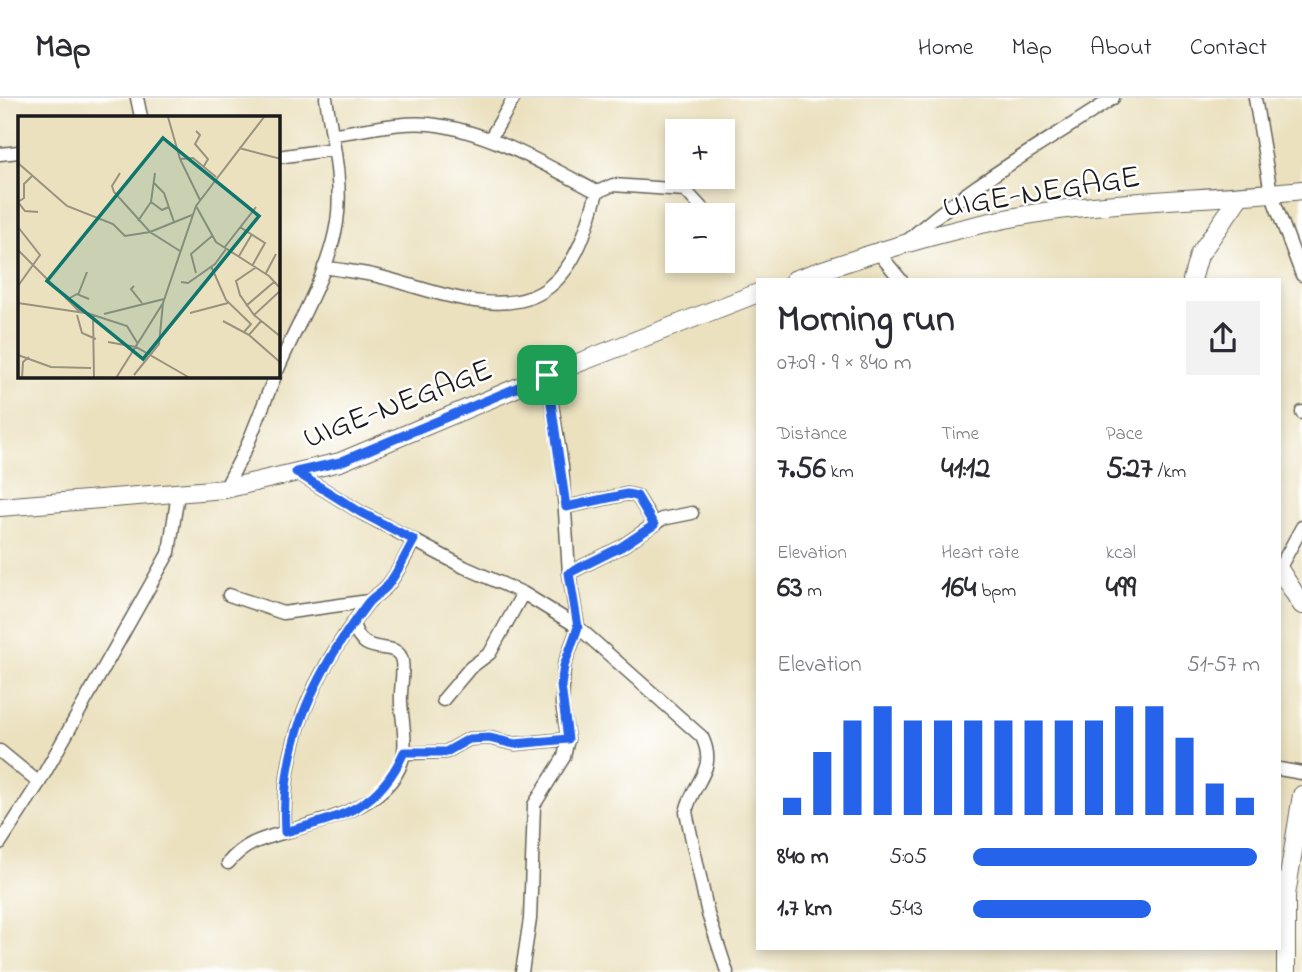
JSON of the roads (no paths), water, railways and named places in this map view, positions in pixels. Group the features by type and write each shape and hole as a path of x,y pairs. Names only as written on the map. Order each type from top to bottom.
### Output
{"main road":[{"name":"UIGE-NEGAGE","path":"800,278 877,251 1002,220 1082,207 1302,190"},
{"path":"1193,278 1199,256 1240,196"},
{"name":"UIGE-NEGAGE","path":"0,507 225,489 340,462 547,375 756,294"},
{"path":"1281,572 1302,605"},
{"path":"1286,972 1286,895 1302,795"}],"street":[{"path":"137,98 141,116"},
{"path":"280,365 324,267 337,222 333,134 326,98"},
{"path":"490,139 514,98"},
{"path":"905,243 943,209 982,181 1113,98"},
{"path":"1255,98 1271,193 1302,275"},
{"path":"333,134 426,124 490,139 597,192 613,185 685,190 697,203"},
{"path":"280,157 334,149"},
{"path":"0,154 18,152"},
{"path":"324,267 373,275 457,299 516,302 539,294 560,276 587,229 597,192"},
{"path":"877,251 899,278"},
{"path":"522,972 530,919 534,806 564,757 568,739 561,686 564,666 578,627 569,573 566,507 547,375"},
{"path":"225,489 247,446 274,378"},
{"path":"296,472 360,512 464,567 523,593 578,627 702,737 708,748 709,758 706,771 690,796 686,812 708,914 727,972"},
{"path":"0,842 39,783 169,552 178,494"},
{"path":"566,507 627,494 637,496 654,525"},
{"path":"569,573 621,547 669,516 692,513"},
{"path":"1281,565 1302,527"},
{"path":"285,832 283,802 288,758 300,719 317,682 353,623 369,601 388,584 414,540"},
{"path":"443,700 470,668 490,653 523,593"},
{"path":"229,595 284,612 369,601"},
{"path":"228,863 246,845 322,822 371,798 391,780 404,752 401,656 394,650 362,643 356,638 353,623"},
{"path":"404,752 446,752 469,739 489,738 515,744 568,739"},
{"path":"0,751 39,783"},
{"path":"1281,769 1302,773"}]}
